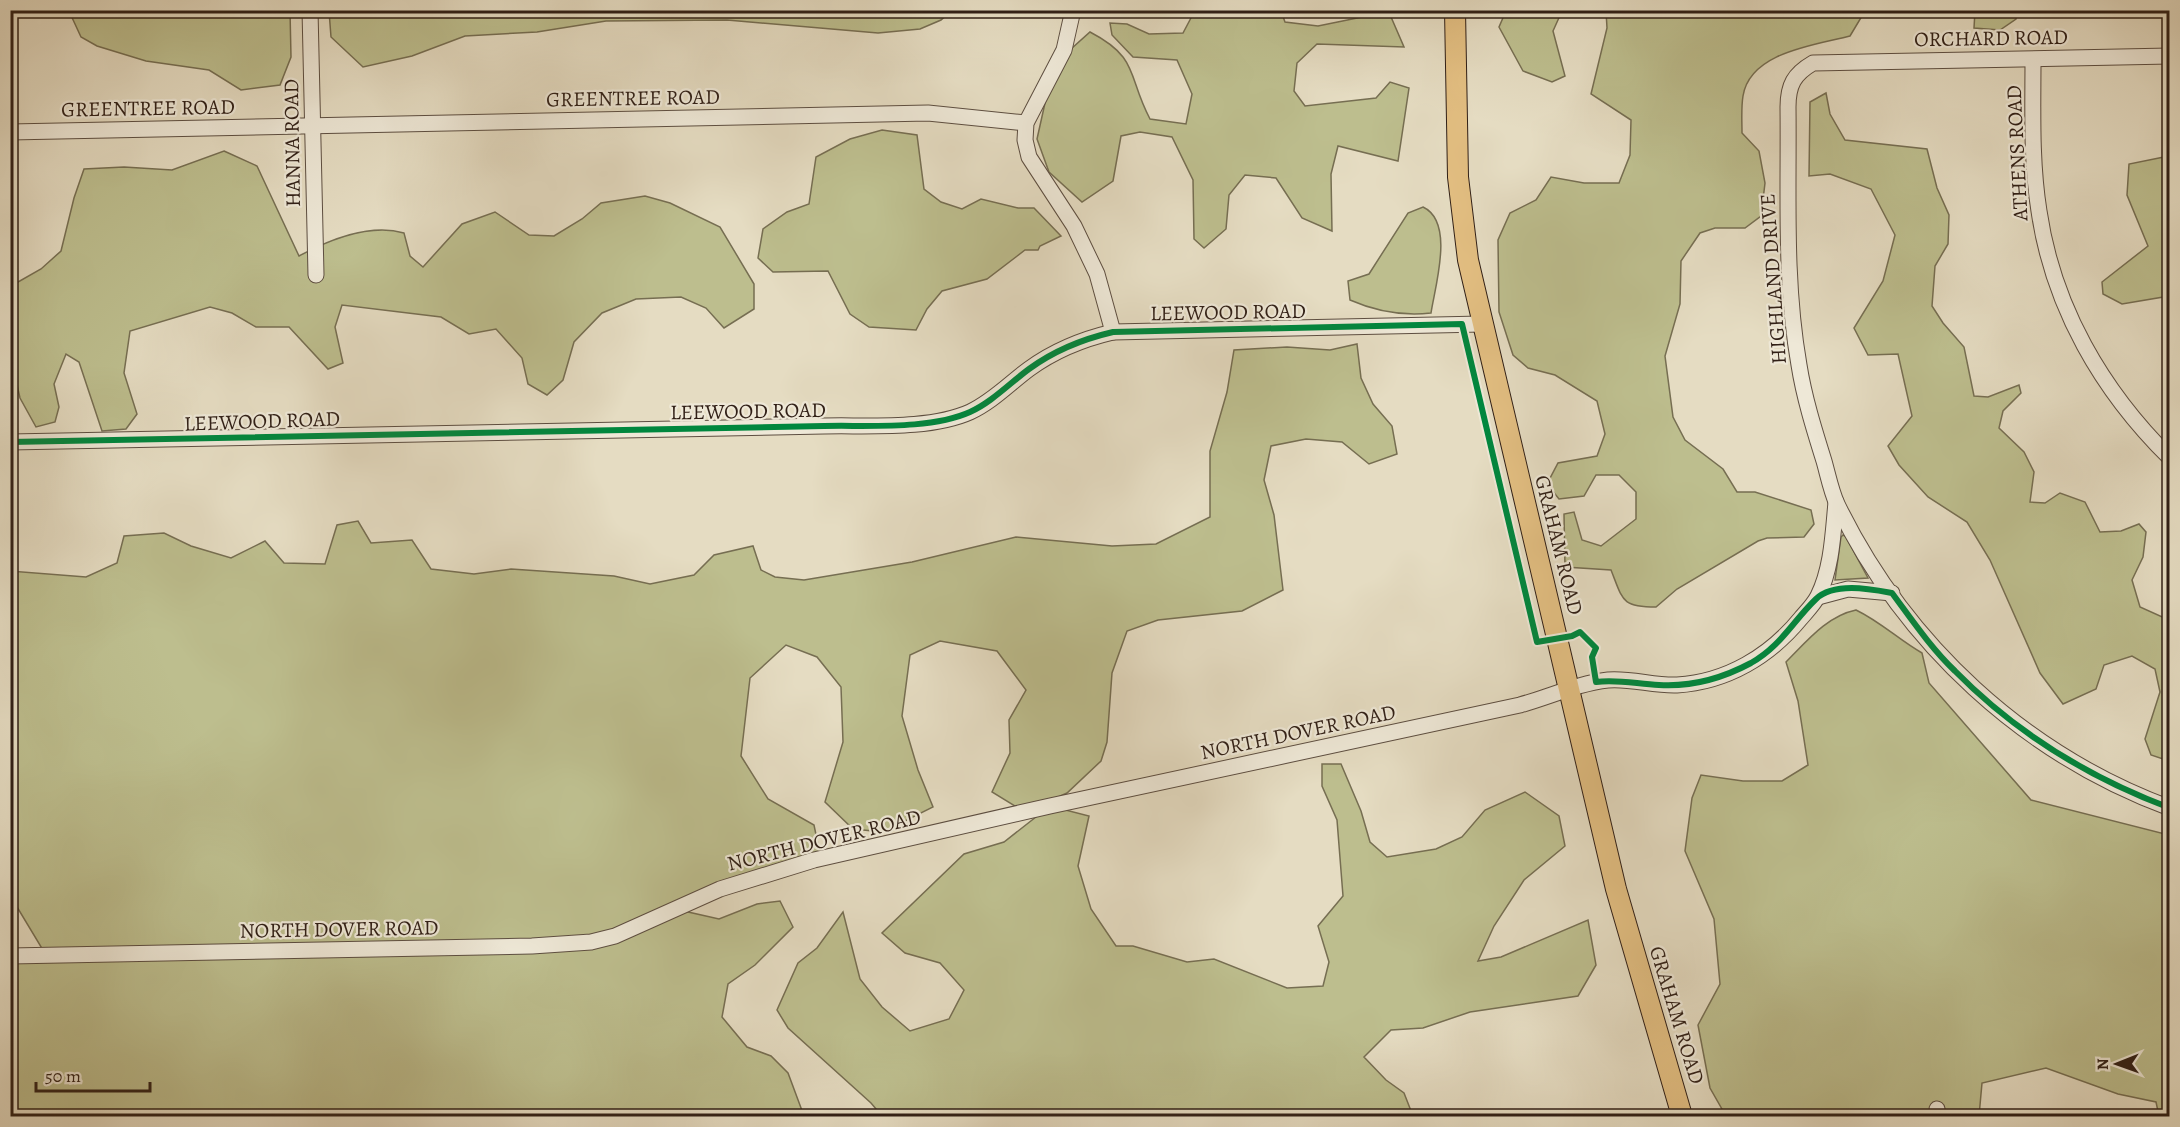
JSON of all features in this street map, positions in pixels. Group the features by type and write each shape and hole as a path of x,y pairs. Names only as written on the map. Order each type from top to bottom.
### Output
{"main road":[{"name":"GRAHAM ROAD","path":"1455,10 1458,177 1468,260 1616,889 1682,1116"}],"street":[{"name":"HANNA ROAD","path":"310,10 316,275"},
{"path":"1073,10 1064,50 1026,123 1025,140 1029,157 1074,226 1097,274 1113,332"},
{"name":"ORCHARD ROAD","path":"1813,63 2169,56"},
{"name":"ATHENS ROAD","path":"2033,60 2034,152 2038,209 2060,292 2086,351 2108,386 2144,433 2169,458"},
{"name":"HIGHLAND DRIVE","path":"1813,63 1798,71 1788,93 1790,282 1798,364 1836,502 1864,552 1892,593 1955,671 2006,717 2093,774 2169,808"},
{"name":"GREENTREE ROAD","path":"10,132 928,113 1026,123"},
{"name":"LEEWOOD ROAD","path":"10,442 847,426 935,421 961,416 983,405 1032,367 1062,348 1113,332 1482,324"},
{"path":"1818,597 1829,559 1836,502"},
{"path":"1818,597 1848,589 1892,593"},
{"name":"NORTH DOVER ROAD","path":"10,956 426,949 591,942 626,932 728,886 814,860 1050,806 1520,705 1608,680 1676,685 1725,675 1754,661 1776,645 1818,597"}],"green space":[{"path":"329,10 951,11 941,20 920,29 878,33 727,20 606,21 537,32 465,36 412,56 363,67 331,37"},
{"path":"69,11 290,11 291,57 280,85 241,90 209,70 146,61 97,46 81,37"},
{"path":"1191,11 1281,11 1285,22 1318,26 1367,16 1391,17 1404,47 1317,44 1297,63 1294,91 1305,106 1376,98 1390,82 1409,88 1398,161 1338,146 1331,174 1332,231 1302,218 1276,178 1245,175 1229,195 1226,229 1204,248 1194,239 1193,180 1172,137 1140,132 1121,136 1113,181 1082,202 1049,172 1037,139 1047,94 1071,49 1090,32 1106,41 1125,60 1150,119 1186,124 1192,94 1177,60 1133,57 1112,35 1110,23 1127,24 1149,34 1183,33 1192,16"},
{"path":"1506,11 1562,11 1553,31 1565,76 1552,82 1523,71 1499,27"},
{"path":"1606,11 1865,11 1850,36 1786,53 1758,69 1748,81 1742,101 1742,133 1759,151 1765,183 1761,216 1745,228 1715,228 1700,233 1681,261 1680,304 1665,356 1673,417 1685,440 1723,469 1737,492 1755,492 1811,510 1814,524 1804,537 1767,538 1758,541 1677,589 1656,607 1636,605 1625,600 1611,570 1565,567 1564,514 1574,512 1582,540 1601,546 1636,519 1636,492 1619,475 1596,475 1584,496 1559,499 1547,484 1558,463 1597,456 1605,434 1597,401 1555,375 1528,368 1513,355 1499,312 1498,240 1510,213 1536,200 1551,177 1584,183 1619,183 1630,155 1631,120 1591,94 1607,28"},
{"path":"1975,11 2017,11 2016,19 2000,30 1974,28"},
{"path":"1826,93 1830,114 1845,140 1927,149 1937,188 1949,215 1948,244 1935,266 1932,306 1964,347 1974,396 1988,397 2019,385 2021,393 2003,411 1999,428 2024,452 2034,472 2030,502 2045,503 2060,493 2085,502 2100,532 2121,531 2139,524 2146,532 2143,557 2132,580 2140,607 2169,620 2169,761 2151,755 2145,739 2160,692 2155,669 2132,656 2104,665 2096,689 2063,704 2040,673 1990,560 1967,522 1928,497 1899,465 1888,446 1912,416 1898,354 1868,355 1854,328 1883,281 1895,235 1871,189 1830,174 1809,176 1810,102"},
{"path":"882,130 917,135 924,189 941,202 962,209 981,199 1018,208 1034,208 1061,236 1040,246 1038,250 1025,250 987,279 942,291 927,309 916,330 869,327 850,314 828,271 773,272 758,258 763,229 787,212 809,204 816,157 850,139"},
{"path":"224,151 257,166 299,256 323,244 350,235 391,230 404,233 410,256 423,267 462,224 495,212 529,235 554,236 582,219 601,203 645,196 670,203 720,227 754,284 754,309 724,328 706,308 681,297 636,299 602,313 574,342 563,380 547,395 528,384 522,358 496,329 469,334 441,317 342,305 335,327 343,363 328,369 289,327 256,327 232,313 210,307 130,331 124,373 137,414 126,429 102,431 79,362 66,354 54,384 59,407 55,422 36,427 20,398 11,359 11,286 41,269 61,251 84,169 124,167 172,170"},
{"path":"2169,156 2169,296 2122,304 2103,294 2102,282 2148,246 2127,195 2129,164"},
{"path":"1423,207 1433,215 1441,240 1439,272 1431,313 1390,312 1350,300 1348,281 1369,274 1408,213"},
{"path":"1357,344 1361,378 1373,404 1392,426 1397,454 1369,464 1342,442 1306,439 1271,446 1264,480 1274,515 1283,590 1242,611 1158,620 1127,631 1112,673 1107,742 1101,761 1067,793 1025,812 992,792 1010,753 1009,720 1026,690 997,651 940,641 910,655 902,716 918,770 933,807 883,832 853,829 825,802 843,742 841,687 817,657 786,645 750,678 741,756 768,799 814,825 821,859 675,909 719,919 757,904 780,901 793,927 755,965 728,984 722,1017 747,1047 771,1056 788,1073 804,1116 11,1116 10,956 46,955 11,897 10,571 86,577 117,563 124,536 164,533 191,546 231,558 265,541 284,563 325,564 337,525 358,521 371,543 412,540 431,569 474,574 511,569 614,576 650,584 694,575 714,555 753,546 761,570 775,577 804,580 912,562 1016,537 1112,546 1156,544 1210,517 1210,451 1227,392 1234,350 1287,347 1330,350"},
{"path":"1843,535 1846,537 1868,578 1835,580"},
{"path":"1856,610 1922,653 1929,683 2031,800 2169,835 2169,1116 2159,1116 2156,1102 2118,1094 2046,1068 1982,1083 1979,1116 1726,1116 1710,1088 1698,1025 1720,984 1714,919 1685,851 1692,798 1701,775 1743,781 1782,781 1808,765 1798,701 1786,662 1827,624"},
{"path":"1322,764 1341,764 1361,811 1370,842 1387,857 1436,849 1462,837 1485,810 1525,792 1559,816 1565,846 1524,880 1494,926 1478,961 1501,957 1588,920 1596,965 1578,996 1470,1012 1423,1028 1391,1030 1364,1057 1386,1080 1404,1093 1413,1116 882,1116 871,1103 788,1028 777,1010 798,963 817,948 843,912 860,979 882,1007 910,1031 949,1019 964,990 940,963 905,953 882,933 964,854 1004,842 1050,806 1089,816 1078,866 1091,909 1116,946 1133,946 1187,962 1214,959 1287,988 1323,986 1329,962 1318,926 1343,896 1337,820 1322,786"}],"cycle path":[{"path":"10,442 918,424 954,418 970,412 986,403 1049,356 1080,342 1113,332 1462,324 1537,642 1572,636 1580,632 1596,648 1592,657 1596,682 1683,685 1729,673 1751,663 1771,649 1816,599 1832,590 1853,588 1892,593 1946,662 2003,714 2083,768 2111,783 2170,808"}]}
